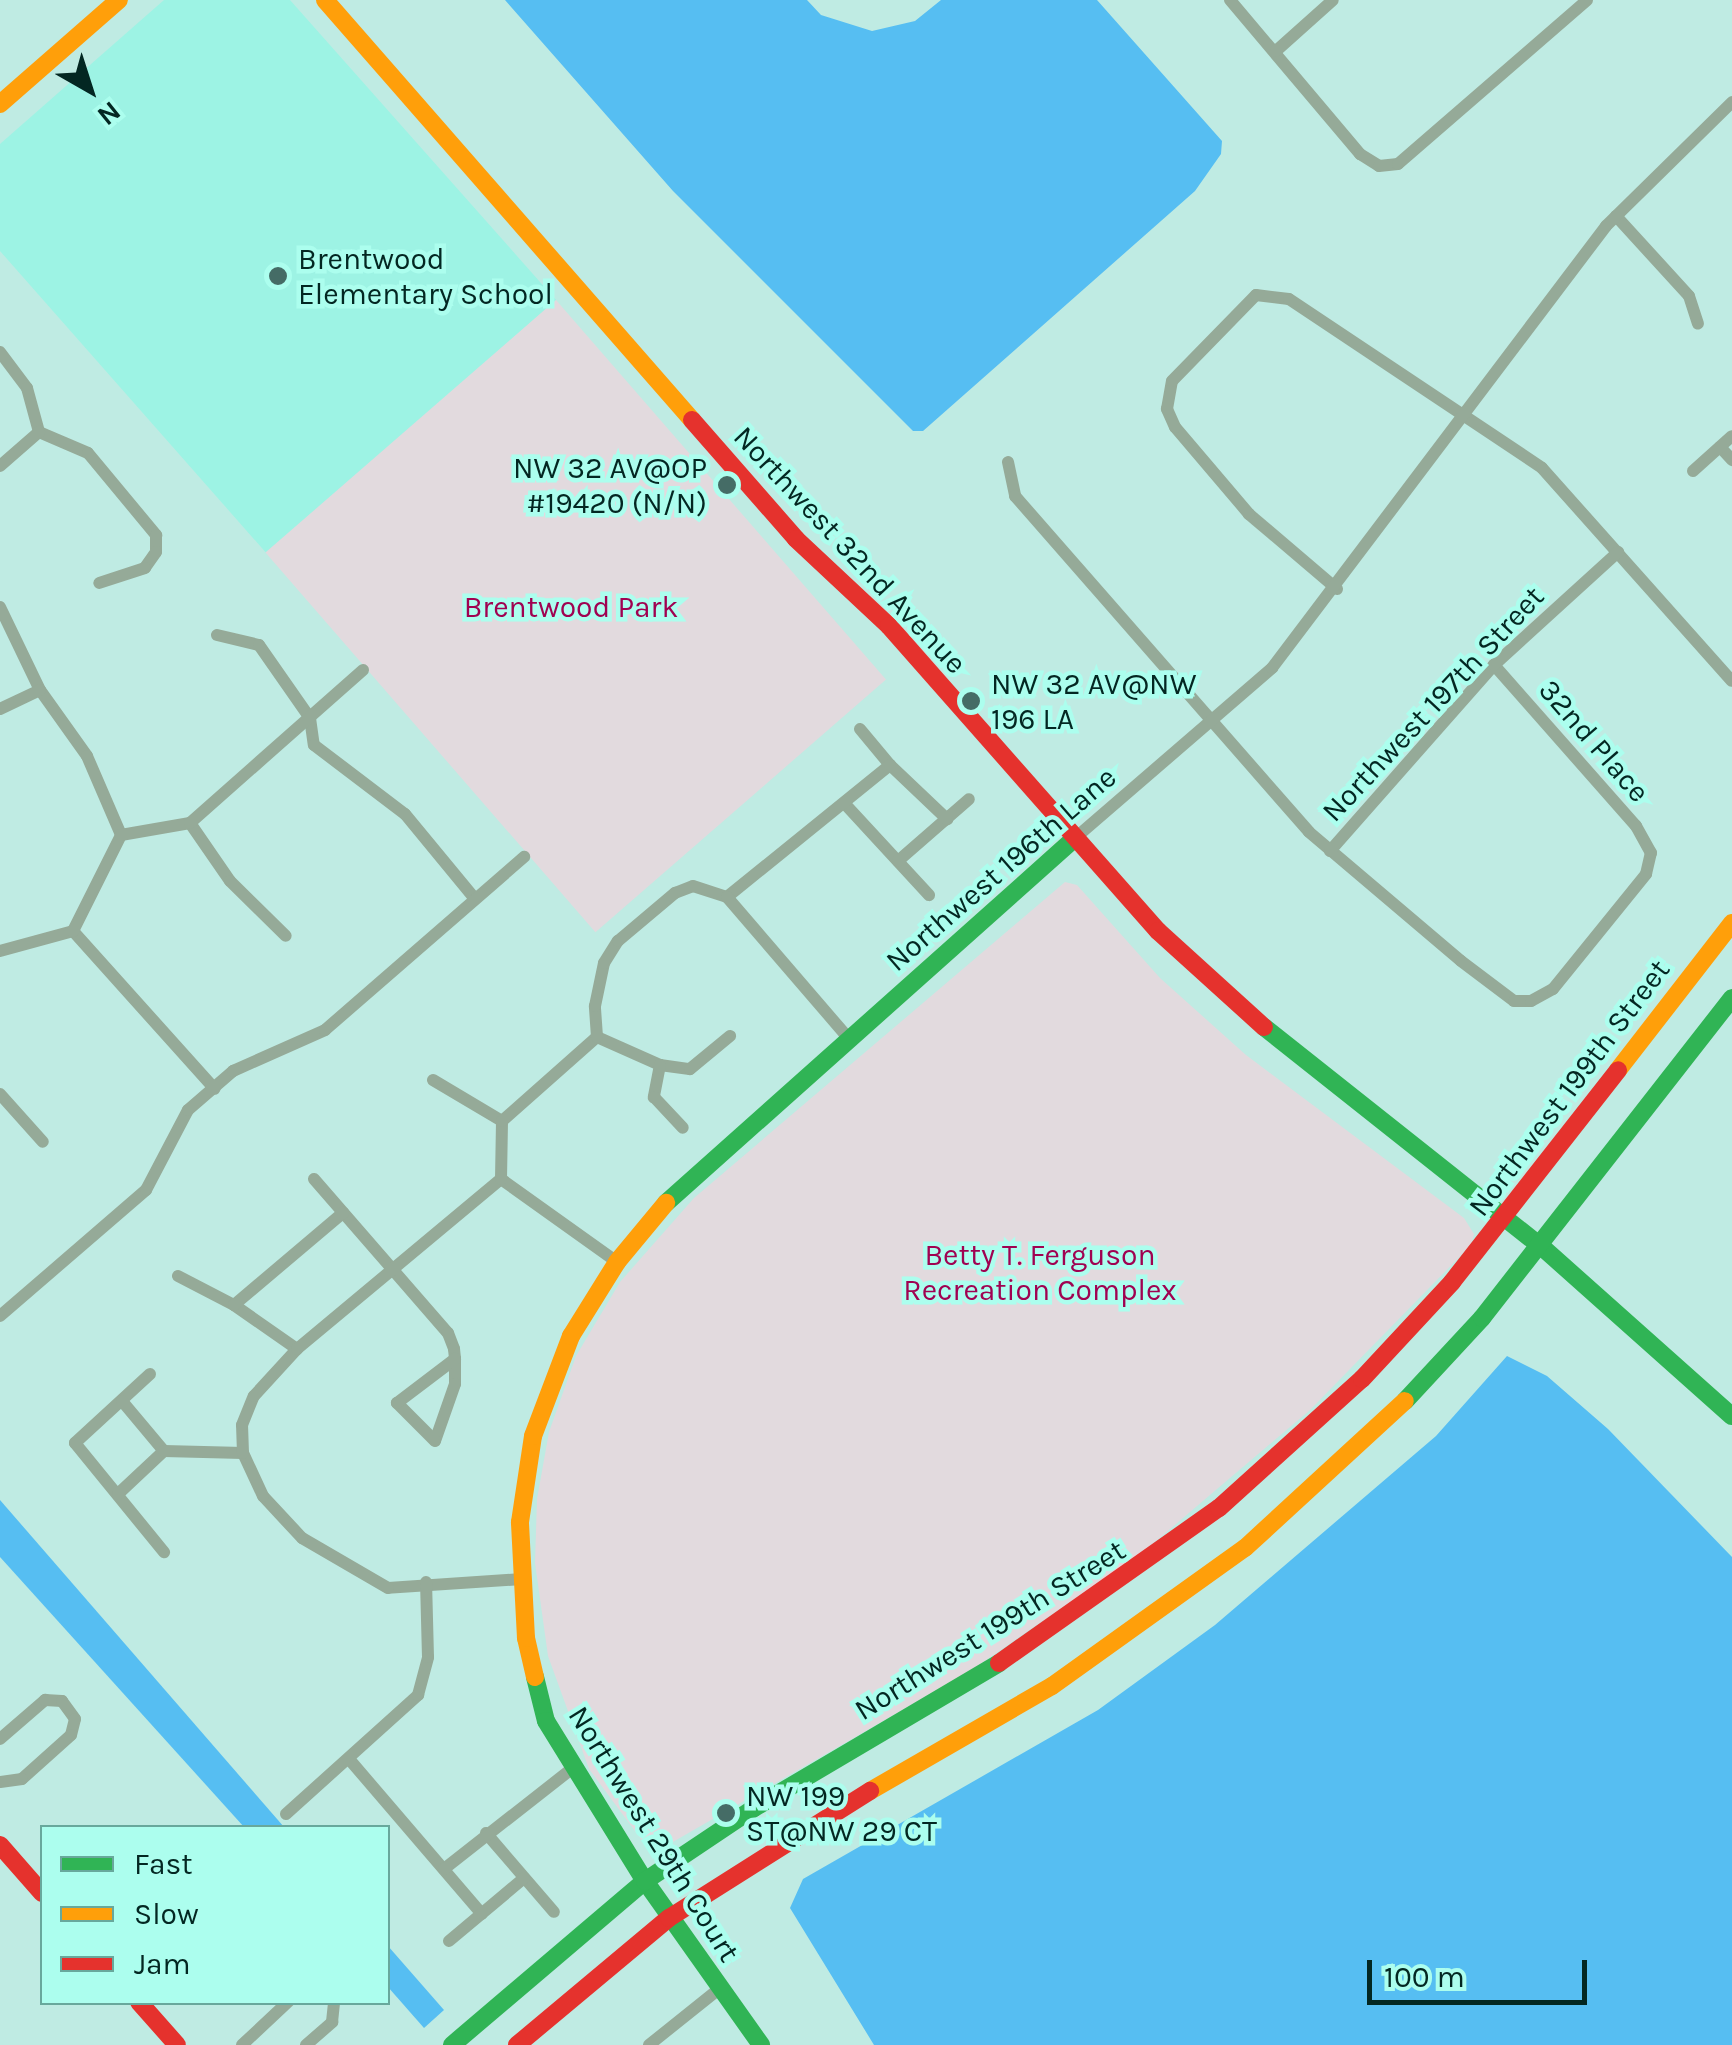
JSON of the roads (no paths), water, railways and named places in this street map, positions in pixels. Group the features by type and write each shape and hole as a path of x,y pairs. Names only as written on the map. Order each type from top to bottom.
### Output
{"street":[{"path":"0,104 119,0"},
{"name":"Northwest 32nd Avenue","path":"325,0 796,539 889,626 1074,839 1212,982 1507,1218 1732,1416"},
{"path":"1230,0 1360,154 1380,166 1398,164 1587,0"},
{"path":"1276,51 1334,0"},
{"name":"Northwest 196th Lane","path":"522,1579 520,1522 532,1436 571,1336 617,1262 662,1206 1272,668 1337,589 1385,513 1616,216 1732,102"},
{"path":"1616,216 1689,296 1698,324"},
{"path":"1337,589 1249,514 1174,428 1167,396 1196,350 1256,295 1289,299 1542,468 1732,681"},
{"path":"0,352 28,388 39,432"},
{"path":"0,466 39,432"},
{"path":"39,432 88,453 149,524 156,552 145,568 99,583"},
{"path":"1693,471 1732,436"},
{"path":"1720,446 1732,460"},
{"path":"1008,462 1014,496 1210,726 1330,850"},
{"name":"Northwest 197th Street","path":"1330,850 1494,666 1618,552"},
{"path":"0,607 40,690 87,756 121,835 73,931 0,951"},
{"path":"217,635 259,645 310,718 314,745 405,814 475,899"},
{"name":"32nd Place","path":"1330,850 1514,1001 1532,1000 1553,989 1646,874 1651,853 1636,826 1494,666"},
{"path":"121,835 190,822 363,670"},
{"path":"0,710 40,690"},
{"path":"860,729 890,765 947,818"},
{"path":"727,897 890,765"},
{"path":"898,861 969,799"},
{"path":"845,804 930,895"},
{"path":"190,822 230,881 286,936"},
{"path":"0,1316 146,1190 188,1110 233,1070 326,1030 524,858"},
{"path":"597,1037 594,1006 604,963 618,941 675,893 694,886 727,897 849,1039"},
{"name":"Northwest 199th Street","path":"452,2045 644,1882 754,1808 1028,1646 1203,1520 1362,1379 1507,1218 1732,923"},
{"path":"73,931 215,1089"},
{"path":"517,2045 670,1918 783,1841 1052,1686 1245,1548 1392,1415 1542,1248 1732,998"},
{"path":"597,1037 660,1065 690,1069 730,1036"},
{"path":"522,1579 426,1582 388,1588 368,1581 302,1538 263,1496 243,1453 242,1426 254,1396 296,1350 501,1179 502,1120 597,1037"},
{"path":"660,1065 654,1097 683,1128"},
{"path":"434,1080 502,1120"},
{"path":"0,1094 43,1142"},
{"path":"314,1178 448,1333 454,1359 455,1384 435,1441 398,1403 454,1359"},
{"path":"501,1179 617,1262"},
{"path":"234,1305 344,1213"},
{"path":"178,1276 234,1305 296,1350"},
{"path":"150,1374 76,1443 164,1552"},
{"path":"122,1402 164,1451"},
{"path":"118,1494 164,1451 243,1453"},
{"name":"Northwest 29th Court","path":"522,1579 526,1638 546,1721 644,1882 761,2045"},
{"path":"286,1814 418,1695 428,1658 426,1582"},
{"path":"0,1739 45,1700 62,1702 75,1720 71,1735 22,1779 0,1782"},
{"path":"349,1759 482,1914"},
{"path":"444,1869 573,1768"},
{"path":"486,1834 554,1912"},
{"path":"0,1845 40,1891"},
{"path":"450,1941 524,1878"},
{"path":"652,2044 719,1988"},
{"path":"142,2005 177,2045"},
{"path":"242,2045 285,2005"},
{"path":"306,2045 332,2022 334,2005"}],"water":[{"path":"505,0 807,0 821,15 872,31 915,21 941,0 1097,0 1222,141 1221,154 1195,191 923,431 913,431 673,191"},
{"path":"1507,1356 1547,1376 1608,1429 1732,1557 1732,2045 874,2045 790,1908 803,1879 1098,1710 1215,1625 1436,1436"},
{"path":"0,1500 282,1825 242,1825 0,1557"},
{"path":"390,1948 444,2010 424,2028 390,1989"}],"place":[{"name":"Brentwood Elementary School","path":"278,276"},
{"name":"NW 32 AV@OP #19420 (N/N)","path":"727,485"},
{"name":"NW 32 AV@NW 196 LA","path":"971,701"},
{"name":"NW 199 ST@NW 29 CT","path":"726,1813"}],"park label":[{"name":"Brentwood Park","path":"571,607"},
{"name":"Betty T. Ferguson Recreation Complex","path":"1040,1272"}]}
